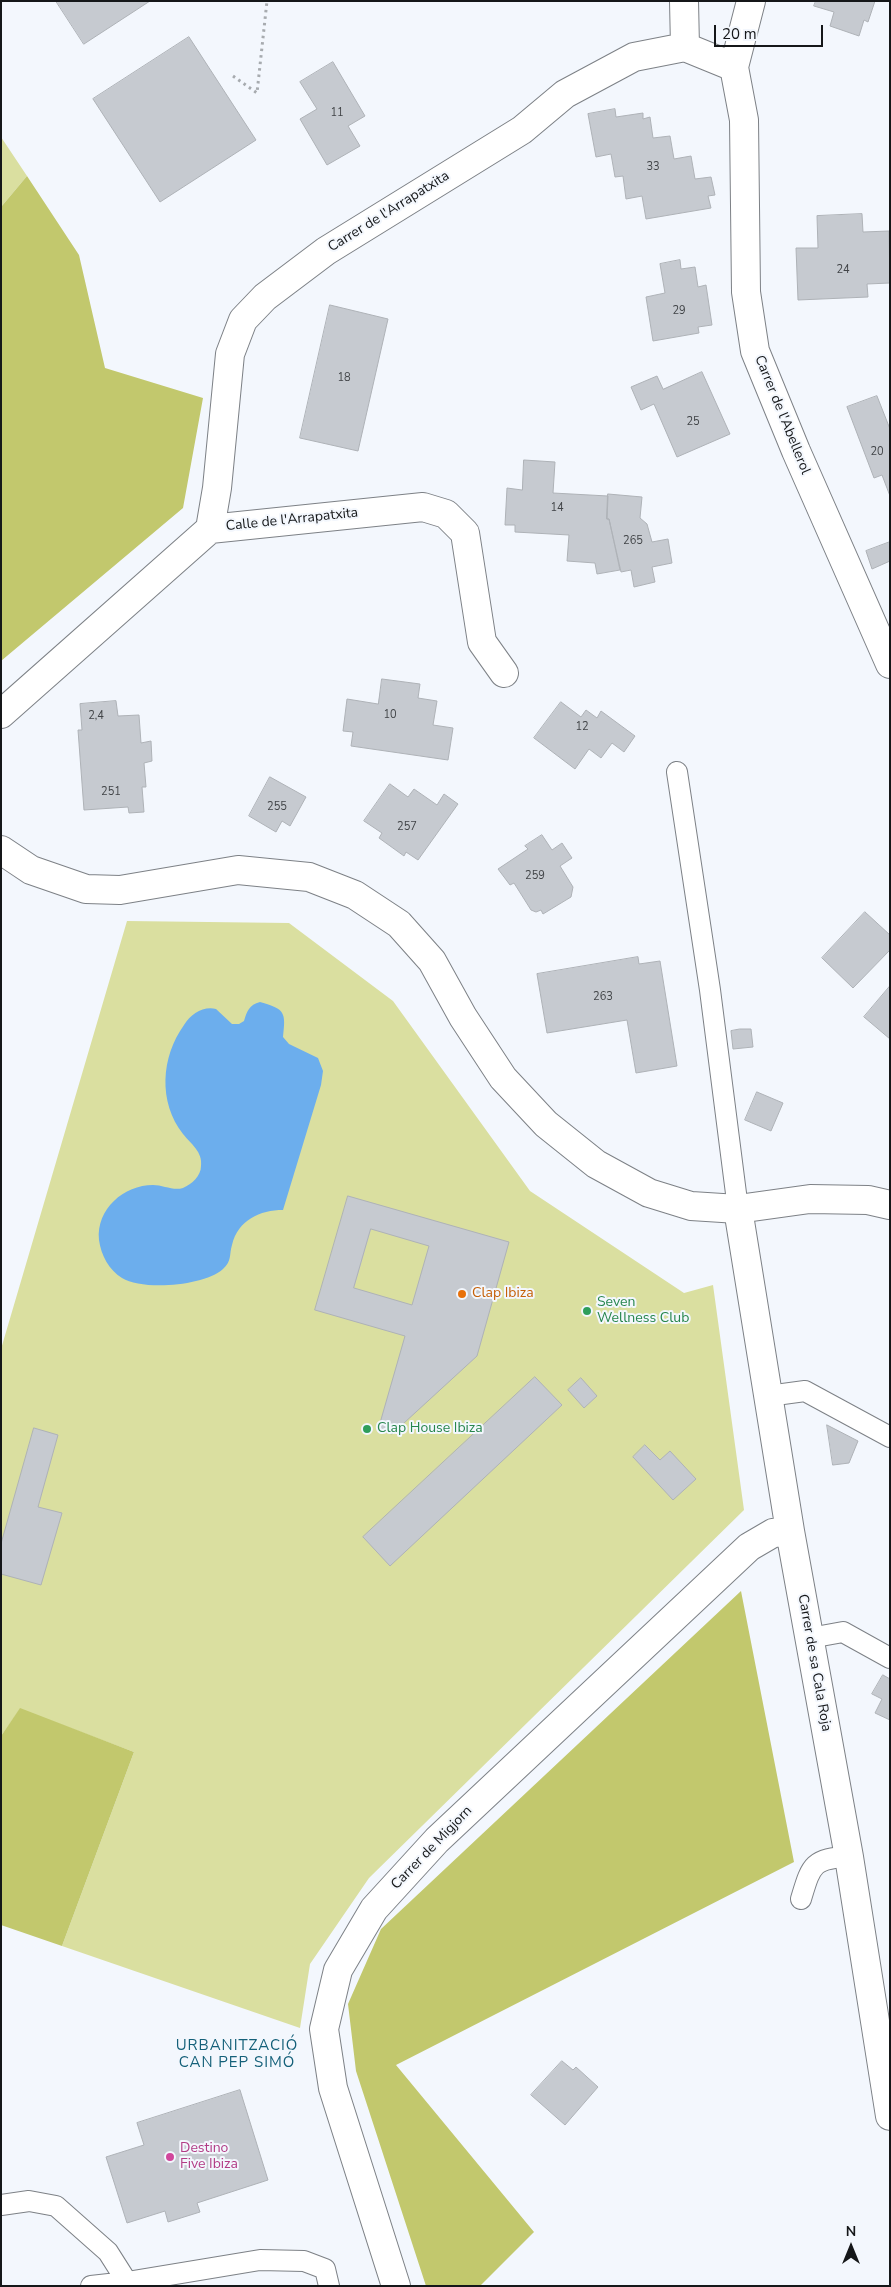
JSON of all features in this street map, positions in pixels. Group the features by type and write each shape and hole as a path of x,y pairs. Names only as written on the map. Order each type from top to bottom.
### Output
{"street":[{"path":"684,1 685,47 734,67"},
{"name":"Carrer de l'Abellerol","path":"751,1 734,67 744,120 746,292 755,351 796,451 890,664"},
{"name":"Carrer de l'Arrapatxita","path":"210,529 217,488 230,354 243,320 265,298 326,251 522,130 565,94 634,57 685,47"},
{"name":"Calle de l'Arrapatxita","path":"1,714 210,529 423,507 446,514 465,533 482,642 504,673"},
{"path":"1,850 31,870 86,889 120,890 238,870 310,877 356,895 398,924 432,961 464,1017 503,1078 546,1124 596,1164 649,1193 691,1206 738,1209 810,1199 868,1200 890,1205"},
{"name":"Carrer de sa Cala Roja","path":"738,1209 790,1531 849,1857 890,2116"},
{"name":"Carrer de Migjorn","path":"396,2286 333,2088 324,2029 338,1970 374,1909 437,1840 749,1547 773,1533 790,1531"}],"lane":[{"path":"677,772 710,990 738,1209"},
{"path":"768,1396 805,1391 890,1437"},
{"path":"810,1638 843,1632 890,1658"},
{"path":"801,1900 810,1871 826,1858 849,1857"},
{"path":"1,2205 29,2201 56,2206 108,2252 127,2282"},
{"path":"91,2286 127,2282 260,2260 304,2262 325,2269 329,2286"}],"path":[{"path":"233,76 257,92 267,1"}],"green space":[{"path":"1,137 27,176 1,207"},
{"path":"27,176 79,255 105,368 203,398 183,508 1,661 1,207"},
{"name":"Clap House Ibiza","path":"127,921 289,923 393,1001 530,1191 684,1293 713,1285 744,1510 369,1878 310,1964 300,2028 62,1946 134,1752 20,1709 1,1736 1,1349"},
{"path":"741,1591 794,1862 396,2065 534,2232 480,2286 426,2286 356,2071 348,2004 381,1929"},
{"path":"20,1708 134,1752 62,1946 1,1925 1,1736"}],"water":[{"path":"260,1002 275,1007 282,1013 284,1017 283,1037 289,1044 318,1058 323,1071 321,1085 283,1210 258,1214 245,1223 235,1236 228,1263 214,1275 188,1283 173,1285 144,1284 122,1278 110,1266 100,1246 99,1229 107,1209 122,1194 142,1186 157,1185 176,1189 183,1188 195,1179 201,1170 200,1156 175,1121 169,1108 166,1094 167,1065 176,1038 190,1017 202,1010 216,1009 232,1024 239,1024 244,1021 247,1011"}],"building":[{"path":"56,1 150,1 84,44"},
{"path":"816,1 875,1 868,22 864,20 859,36 830,26 834,12 814,6"},
{"path":"189,37 256,140 160,202 93,99"},
{"path":"333,62 365,116 348,126 360,146 327,165 300,119 317,109 300,82"},
{"path":"615,109 616,117 643,113 643,119 650,117 653,138 670,136 674,159 691,156 695,179 711,177 715,195 708,196 711,208 646,219 642,196 626,199 623,176 615,177 611,154 596,157 588,114"},
{"path":"862,214 863,232 889,231 890,283 867,284 868,297 798,300 796,248 818,248 817,216"},
{"path":"680,260 681,269 695,267 698,287 706,285 712,325 698,327 699,333 653,341 646,297 665,293 660,264"},
{"path":"330,305 388,319 358,451 300,438"},
{"path":"702,372 730,434 677,457 654,404 641,410 631,387 657,376 663,389"},
{"path":"877,396 890,429 890,496 882,475 874,478 847,407"},
{"path":"524,460 555,462 553,493 608,496 607,519 609,519 620,570 597,574 595,563 567,561 569,535 515,532 515,525 505,525 507,488 522,490"},
{"path":"608,494 642,497 640,518 647,524 652,542 668,539 672,563 652,567 655,582 634,587 631,570 621,572 609,519 607,519"},
{"path":"890,542 890,561 872,569 866,551"},
{"path":"382,679 420,684 418,698 437,701 433,725 453,728 448,760 351,746 353,732 343,731 347,699 378,704"},
{"path":"116,701 118,716 139,715 141,743 151,741 152,761 144,763 146,787 142,787 144,812 129,813 128,807 84,810 78,730 82,730 80,704"},
{"path":"561,702 581,717 586,710 597,718 601,711 635,736 624,752 612,743 601,758 589,749 575,769 534,738"},
{"path":"270,777 306,797 290,826 282,821 276,832 249,816"},
{"path":"390,784 408,797 414,789 437,805 444,794 458,804 418,860 406,852 404,856 379,838 382,833 364,821"},
{"path":"542,835 552,850 562,843 572,858 560,866 573,887 571,897 543,914 541,910 536,912 531,910 514,883 510,885 498,869 528,849 525,846"},
{"path":"865,912 890,935 890,950 853,988 822,958"},
{"path":"638,957 639,964 660,961 677,1066 636,1073 627,1020 547,1033 537,974"},
{"path":"890,986 890,1039 864,1017"},
{"path":"751,1029 753,1047 733,1049 731,1031"},
{"path":"757,1092 783,1103 771,1131 745,1120"},
{"path":"348,1196 509,1242 477,1356 392,1434 378,1430 405,1336 315,1310","holes":["371,1229 429,1246 412,1305 354,1288"]},
{"path":"535,1377 562,1405 390,1566 363,1537"},
{"path":"581,1378 597,1396 584,1408 568,1390"},
{"path":"827,1425 858,1441 849,1463 833,1465"},
{"path":"34,1428 58,1435 38,1507 62,1513 41,1585 1,1574 1,1544"},
{"path":"645,1445 660,1460 670,1451 696,1479 673,1500 633,1457"},
{"path":"883,1675 890,1679 890,1720 875,1713 882,1699 872,1694"},
{"path":"562,2061 573,2070 576,2067 598,2087 565,2125 531,2095"},
{"path":"240,2090 268,2180 197,2203 200,2212 168,2222 165,2211 127,2223 106,2157 144,2145 137,2123"}],"place":[{"name":"Clap Ibiza","path":"462,1294"},
{"name":"Seven Wellness Club","path":"587,1311"},
{"name":"Clap House Ibiza","path":"367,1429"},
{"name":"Destino Five Ibiza","path":"170,2157"}],"district":[{"name":"URBANITZACIÓ CAN PEP SIMÓ","path":"237,2054"}]}
